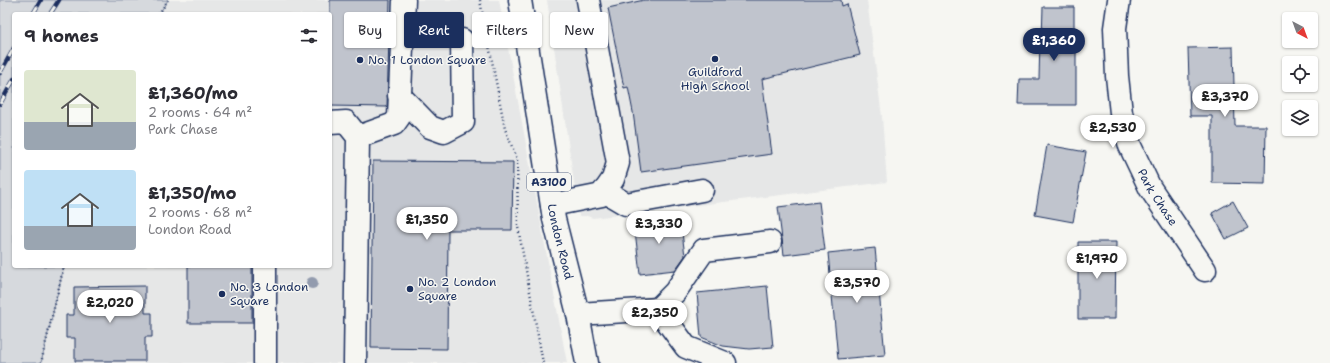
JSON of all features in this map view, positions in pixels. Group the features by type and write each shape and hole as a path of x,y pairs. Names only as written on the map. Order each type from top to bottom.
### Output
{"street":[{"path":"358,137 394,124 398,117 404,0"},
{"name":"London Road","path":"520,0 552,206 578,314 587,363"},
{"path":"552,206 602,194 613,180 618,163 588,0"},
{"name":"Park Chase","path":"1119,0 1115,28 1117,76 1121,114 1130,146 1150,188 1205,270"},
{"path":"399,95 430,127 444,132 463,122 462,48"},
{"path":"332,123 346,122 358,137 355,363"},
{"path":"604,191 626,204 702,190"},
{"path":"578,314 658,309 675,292 704,250 770,242"},
{"path":"265,268 265,363"},
{"path":"658,309 686,347 725,363"}],"path":[{"path":"160,12 168,0"},
{"path":"480,0 505,128 517,159 518,227 543,363"},
{"path":"40,363 64,268"}],"shaded area":[{"path":"0,0 168,0 160,12 12,12 12,268 64,268 41,363 0,363"},
{"path":"168,0 499,0 501,12 472,12 472,48 508,48 567,363 41,363 64,268 332,268 332,12 160,12"},
{"name":"Guildford High School","path":"547,0 867,0 882,117 887,182 593,218 579,216 554,48 608,48 608,12 550,12 550,20"}],"building":[{"path":"330,0 390,0 390,12 344,12 344,48 389,48 387,107 332,106 332,12 330,12"},
{"path":"644,0 841,0 842,6 847,4 860,55 762,79 772,154 641,172 628,87 624,88 608,8"},
{"path":"1043,7 1074,7 1074,39 1076,39 1076,105 1018,105 1019,79 1039,79 1040,39 1042,39"},
{"path":"1233,47 1235,126 1266,126 1265,184 1212,183 1212,116 1190,116 1188,48"},
{"path":"1047,145 1086,152 1073,222 1035,215"},
{"name":"No. 2 London Square","path":"373,161 513,162 512,230 448,230 447,349 371,348"},
{"path":"1233,201 1248,228 1226,239 1212,213"},
{"path":"819,202 825,250 784,255 778,207"},
{"path":"680,217 685,256 675,270 640,274 634,222"},
{"path":"1078,242 1116,242 1115,319 1078,319"},
{"path":"875,248 885,355 838,359 828,253"},
{"name":"No. 3 London Square","path":"188,268 252,268 252,323 188,323"},
{"path":"145,286 145,313 152,313 152,337 145,337 145,361 75,361 75,338 66,338 66,315 74,315 74,287"},
{"path":"767,286 773,347 749,349 723,346 701,337 697,293"}],"railway":[{"path":"34,12 41,0"},
{"path":"51,12 59,0"},
{"path":"0,73 12,52"},
{"path":"0,104 12,83"}],"place":[{"name":"Guildford High School","path":"715,59"},
{"name":"No. 1 London Square","path":"360,60"},
{"name":"No. 2 London Square","path":"410,289"},
{"name":"No. 3 London Square","path":"222,294"}]}
